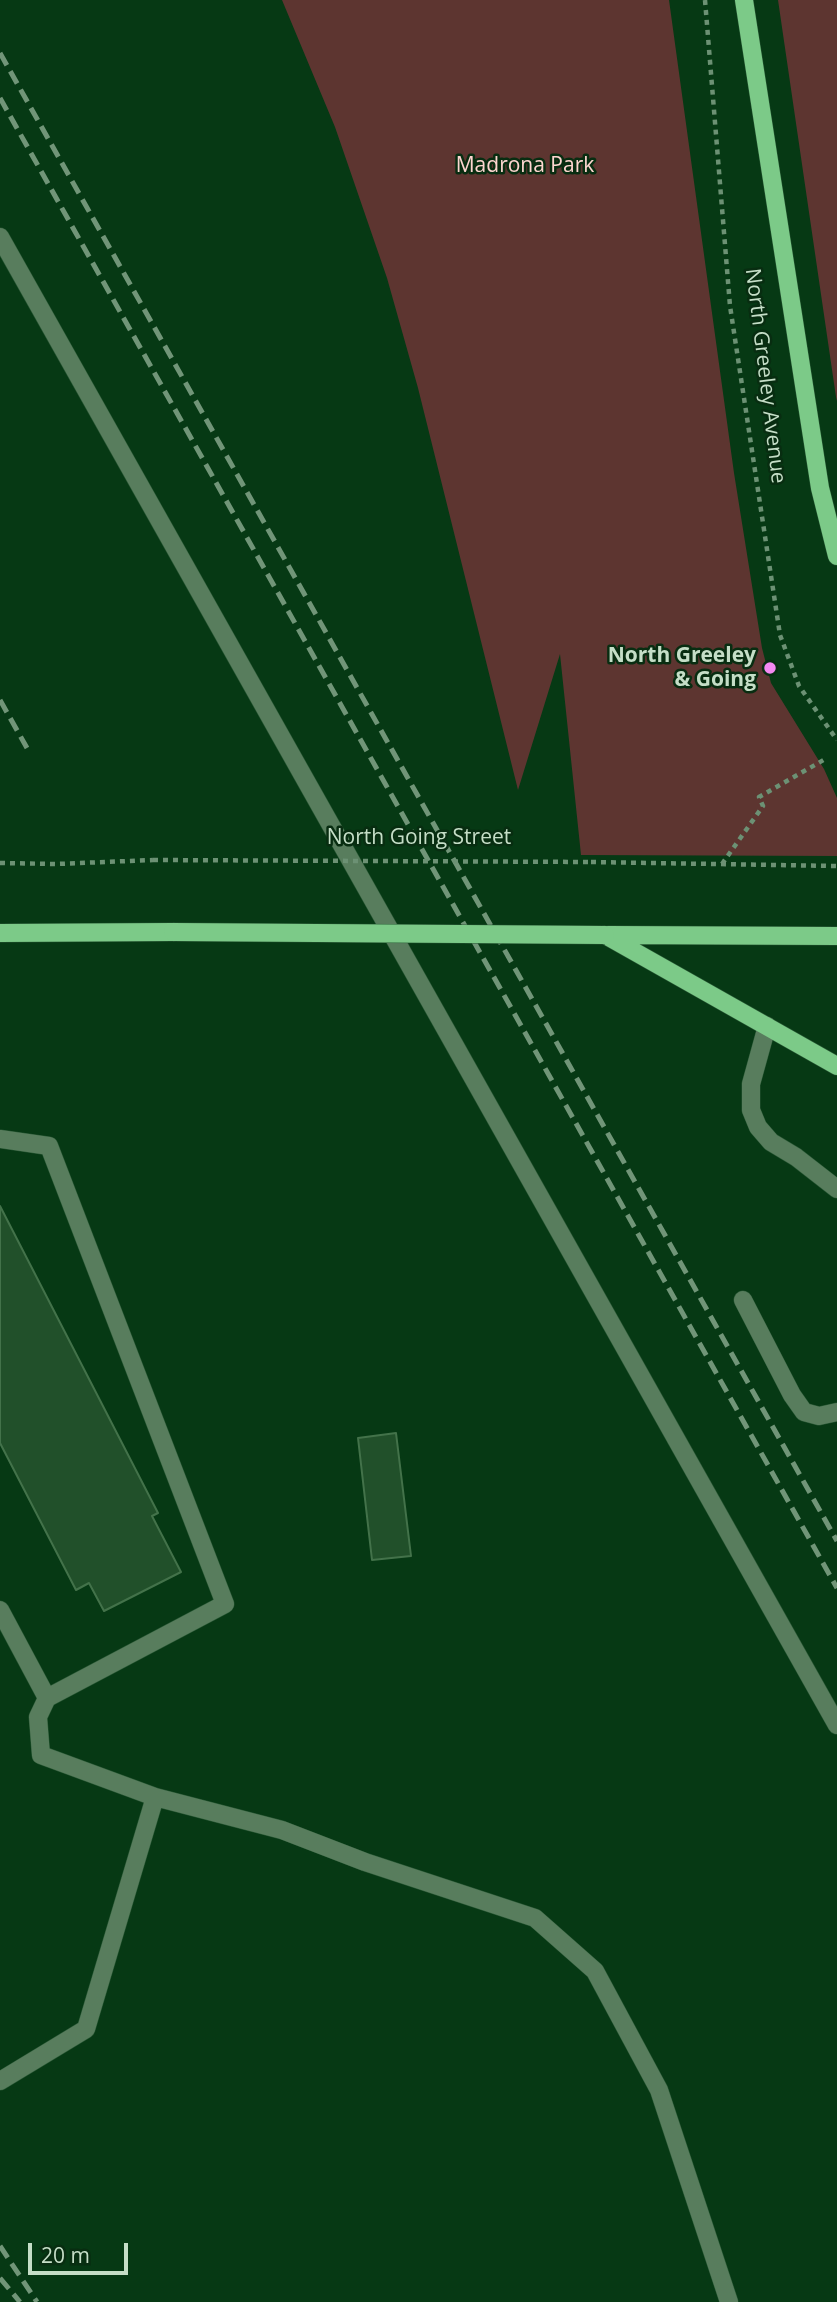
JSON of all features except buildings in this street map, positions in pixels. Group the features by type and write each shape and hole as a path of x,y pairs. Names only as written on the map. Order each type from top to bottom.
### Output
{"main road":[{"name":"North Greeley Avenue","path":"744,0 820,488 837,556"},
{"path":"0,933 837,936"},
{"path":"605,934 837,1066"}],"lane":[{"path":"0,236 837,1725"},
{"path":"767,1026 751,1084 751,1110 758,1127 771,1142 796,1157 837,1189"},
{"path":"0,1139 48,1146 225,1604 47,1698 38,1717 41,1755 155,1797 282,1830 365,1862 535,1918 595,1971 659,2090 729,2302"},
{"path":"743,1300 792,1395 804,1412 819,1416 837,1412"},
{"path":"0,1610 47,1698"},
{"path":"0,2081 86,2029 155,1797"}],"path":[{"name":"North Greeley Avenue","path":"705,0 730,306 780,635 799,686 837,740"},
{"path":"722,864 763,806 759,797 827,758"},
{"name":"North Going Street","path":"0,863 153,860 837,866"}],"green space":[{"name":"Madrona Park","path":"282,0 669,0 734,473 762,648 771,683 824,769 837,798 837,856 581,855 560,654 518,790 418,388 387,278 335,127"},
{"path":"778,0 837,0 837,401 836,397"}],"railway":[{"path":"0,53 837,1541"},
{"path":"0,98 837,1588"},
{"path":"0,700 27,748"},
{"path":"0,2246 37,2302"},
{"path":"0,2278 20,2302"}],"place":[{"name":"North Greeley & Going","path":"770,668"}]}
